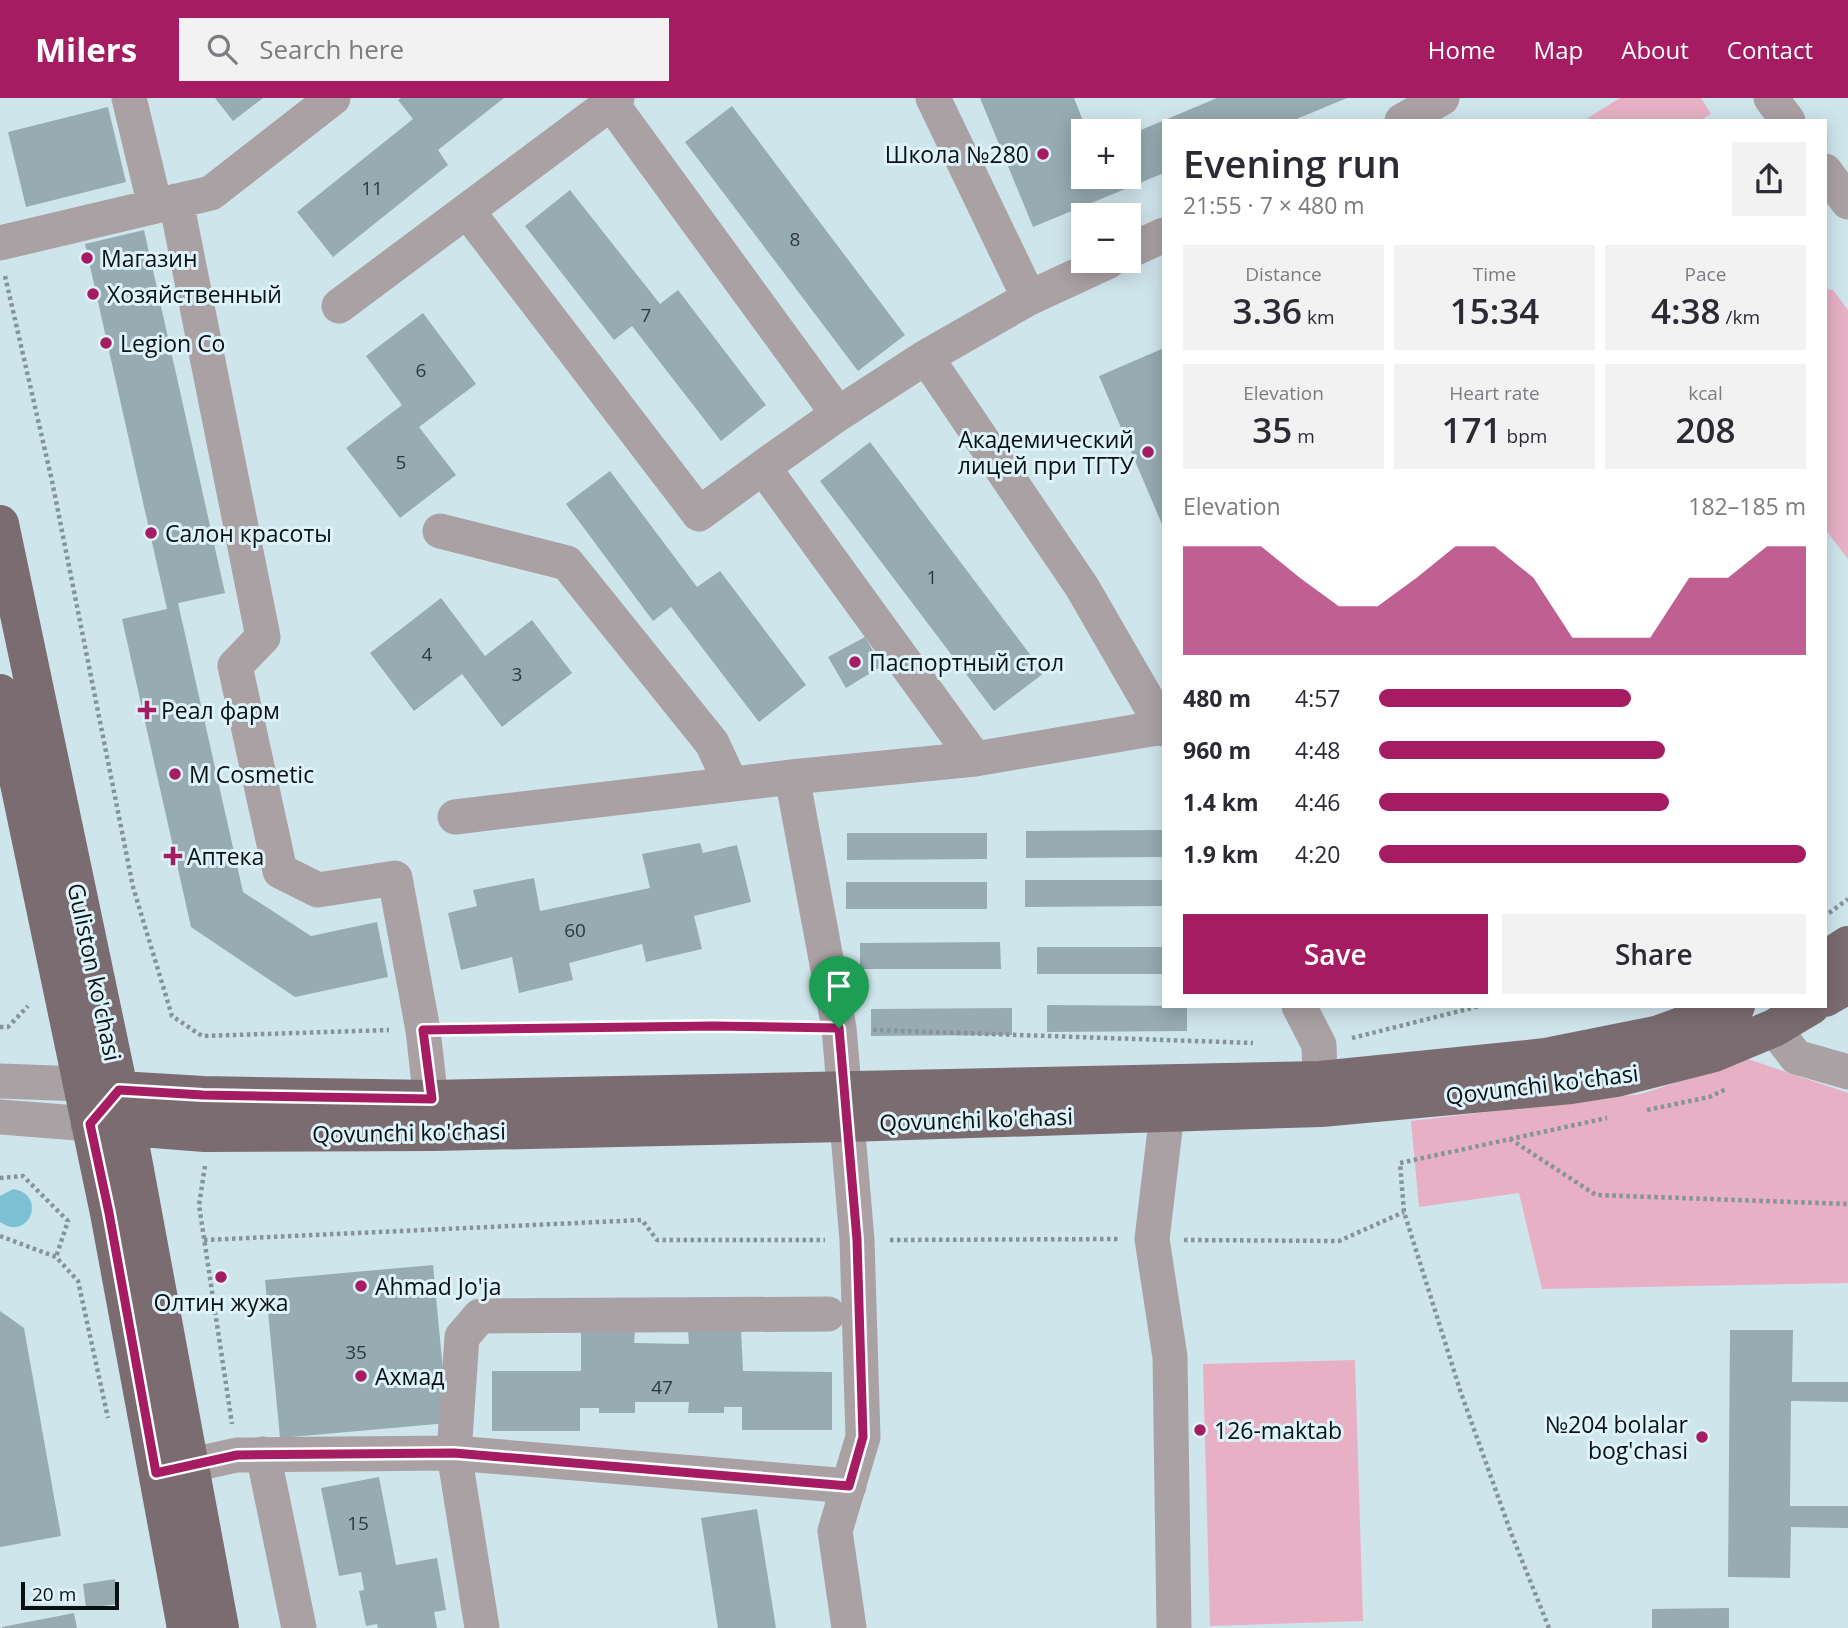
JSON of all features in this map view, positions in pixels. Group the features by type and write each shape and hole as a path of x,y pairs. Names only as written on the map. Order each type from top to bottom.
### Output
{"main road":[{"name":"Guliston ko'chasi","path":"0,524 127,1127 173,1469 186,1628"},
{"name":"Guliston ko'chasi","path":"0,693 109,1213 173,1469 220,1628"},
{"path":"1827,959 1848,945"},
{"path":"1827,997 1848,985"},
{"name":"Qovunchi ko'chasi","path":"90,1124 205,1133 433,1116 846,1107 1320,1078 1546,1058 1656,1035 1730,1008"},
{"name":"Qovunchi ko'chasi","path":"846,1107 1167,1113 1320,1078 1571,1085 1616,1078 1714,1053 1774,1028 1808,1008"},
{"name":"Qovunchi ko'chasi","path":"82,1084 119,1090 433,1116"},
{"path":"90,1124 119,1090"}],"street":[{"path":"130,98 165,204 263,637 235,666 280,871 318,890 395,878 423,1030 433,1116"},
{"path":"2,255 165,204 211,193 333,98"},
{"path":"933,98 1029,298"},
{"path":"1405,119 1442,98"},
{"path":"1771,98 1786,119"},
{"path":"340,306 614,100 838,414"},
{"path":"1827,175 1848,202"},
{"path":"468,212 699,514 838,414 926,356 1029,298 1083,273"},
{"path":"1141,246 1162,236"},
{"path":"926,356 1082,587 1162,726"},
{"path":"763,467 975,759"},
{"path":"440,531 567,563 712,743 731,784"},
{"path":"455,817 792,777 975,759 1162,728"},
{"path":"792,777 839,1028 857,1240 863,1437 835,1531 849,1628"},
{"path":"1300,1008 1320,1078"},
{"path":"1774,1028 1796,1057 1848,1072"},
{"name":"Qovunchi ko'chasi","path":"0,1081 82,1084"},
{"path":"1167,1113 1152,1239 1170,1357 1174,1628"},
{"name":"Qovunchi ko'chasi","path":"0,1117 90,1124"},
{"path":"482,1628 454,1453 462,1337 480,1317 828,1314"},
{"path":"173,1469 250,1454 454,1453 849,1486"},
{"path":"250,1454 299,1628"}],"path":[{"path":"2,255 52,481 133,887 172,1016 202,1036 713,1026 1264,1043"},
{"path":"1827,914 1848,899"},
{"path":"0,1027 8,1027 28,1007 25,995"},
{"path":"1320,1078 1476,1008"},
{"path":"1510,1139 1596,1195 1848,1204"},
{"path":"206,1159 199,1205 204,1241 250,1454"},
{"path":"1400,1163 1404,1212 1461,1393 1511,1533 1549,1628"},
{"path":"0,1178 23,1176 68,1221 56,1257"},
{"path":"204,1241 642,1220 657,1240 857,1240"},
{"path":"0,1236 56,1257 78,1281 109,1424"}],"shaded area":[{"path":"1620,98 1701,98 1711,114 1702,119 1586,119"},
{"path":"1827,289 1833,290 1848,310 1848,559 1827,532"},
{"path":"1748,1059 1848,1093 1848,1283 1542,1289 1519,1193 1419,1207 1411,1121 1641,1094"},
{"path":"1355,1360 1363,1621 1210,1626 1203,1364"}],"water":[{"path":"13,1189 24,1193 30,1199 32,1207 26,1222 10,1227 0,1222 0,1196"}],"building":[{"path":"215,98 263,98 233,121"},
{"path":"504,98 438,150 448,165 333,257 297,212 413,119 398,100"},
{"name":"Школа №280","path":"980,98 1074,98 1082,119 1071,119 1071,189 1125,189 1091,203 1071,203 1071,211 1033,227"},
{"name":"Школа №280","path":"1217,98 1347,98 1297,119 1167,119"},
{"path":"732,106 905,335 858,371 685,142"},
{"path":"108,107 126,182 26,207 8,132"},
{"name":"Школа №280","path":"1162,121 1162,174 1141,182 1141,130"},
{"path":"570,190 660,304 678,290 766,405 721,441 632,326 614,340 525,226"},
{"path":"144,230 225,593 178,603 243,892 311,936 377,922 388,977 295,997 191,927 122,619 167,609 85,244"},
{"path":"423,313 476,384 419,427 456,475 400,518 346,448 402,405 366,356"},
{"name":"Академический лицей при ТГТУ","path":"1162,349 1162,524 1099,376"},
{"path":"870,442 1044,673 994,711 820,481"},
{"path":"610,471 697,587 720,571 806,685 759,722 671,607 653,621 566,504"},
{"path":"441,598 485,656 532,620 572,673 502,727 462,674 414,711 370,653"},
{"name":"Паспортный стол","path":"865,637 882,666 846,688 828,657"},
{"path":"1162,830 1162,857 1026,858 1026,831"},
{"path":"847,833 987,833 987,859 847,860"},
{"path":"700,843 703,853 737,845 751,902 694,916 702,949 646,962 642,944 569,963 573,980 519,993 512,957 461,970 448,913 477,906 473,890 534,878 540,911 650,888 642,854"},
{"path":"1025,880 1162,880 1162,906 1025,907"},
{"path":"846,882 987,882 987,909 846,909"},
{"path":"1000,942 1001,969 860,969 860,943"},
{"path":"1037,947 1162,947 1162,974 1037,974"},
{"path":"1047,1005 1187,1008 1187,1031 1047,1032"},
{"path":"1012,1008 1012,1035 871,1036 871,1009"},
{"path":"433,1265 448,1423 280,1438 265,1280"},
{"path":"0,1311 24,1328 61,1536 0,1547"},
{"path":"741,1330 743,1371 832,1372 832,1430 742,1430 742,1407 724,1407 724,1413 688,1413 689,1402 635,1402 635,1413 599,1413 599,1408 580,1408 580,1431 492,1431 492,1371 581,1371 581,1332 635,1331 634,1343 689,1344 688,1331"},
{"path":"1730,1330 1793,1330 1792,1382 1848,1382 1848,1402 1791,1401 1790,1506 1848,1506 1848,1528 1791,1527 1790,1578 1728,1577"},
{"path":"379,1477 396,1565 437,1558 446,1610 434,1612 437,1628 378,1628 377,1624 366,1626 359,1591 364,1590 361,1572 339,1576 321,1488"},
{"path":"757,1509 776,1628 718,1628 701,1518"},
{"path":"115,1579 118,1604 86,1608 83,1584"},
{"path":"1729,1608 1729,1628 1652,1628 1652,1609"},
{"path":"74,1613 77,1628 2,1628 2,1627"}],"place":[{"name":"Школа №280","path":"1043,154"},
{"name":"Магазин","path":"87,258"},
{"name":"Хозяйственный","path":"93,294"},
{"name":"Legion Co","path":"106,343"},
{"name":"Академический лицей при ТГТУ","path":"1148,452"},
{"name":"Салон красоты","path":"151,533"},
{"name":"Паспортный стол","path":"855,662"},
{"name":"Реал фарм","path":"147,710"},
{"name":"M Cosmetic","path":"175,774"},
{"name":"Аптека","path":"173,856"},
{"name":"Олтин жужа","path":"221,1277"},
{"name":"Ahmad Jo'ja","path":"361,1286"},
{"name":"Ахмад","path":"361,1376"},
{"name":"126-maktab","path":"1200,1430"},
{"name":"№204 bolalar bog'chasi","path":"1702,1437"}],"route":[{"path":"713,1026 839,1028 857,1240 863,1437 849,1486 454,1453 237,1455 156,1473 109,1213 90,1124 119,1090 203,1095 432,1099 423,1030 713,1026"}]}
